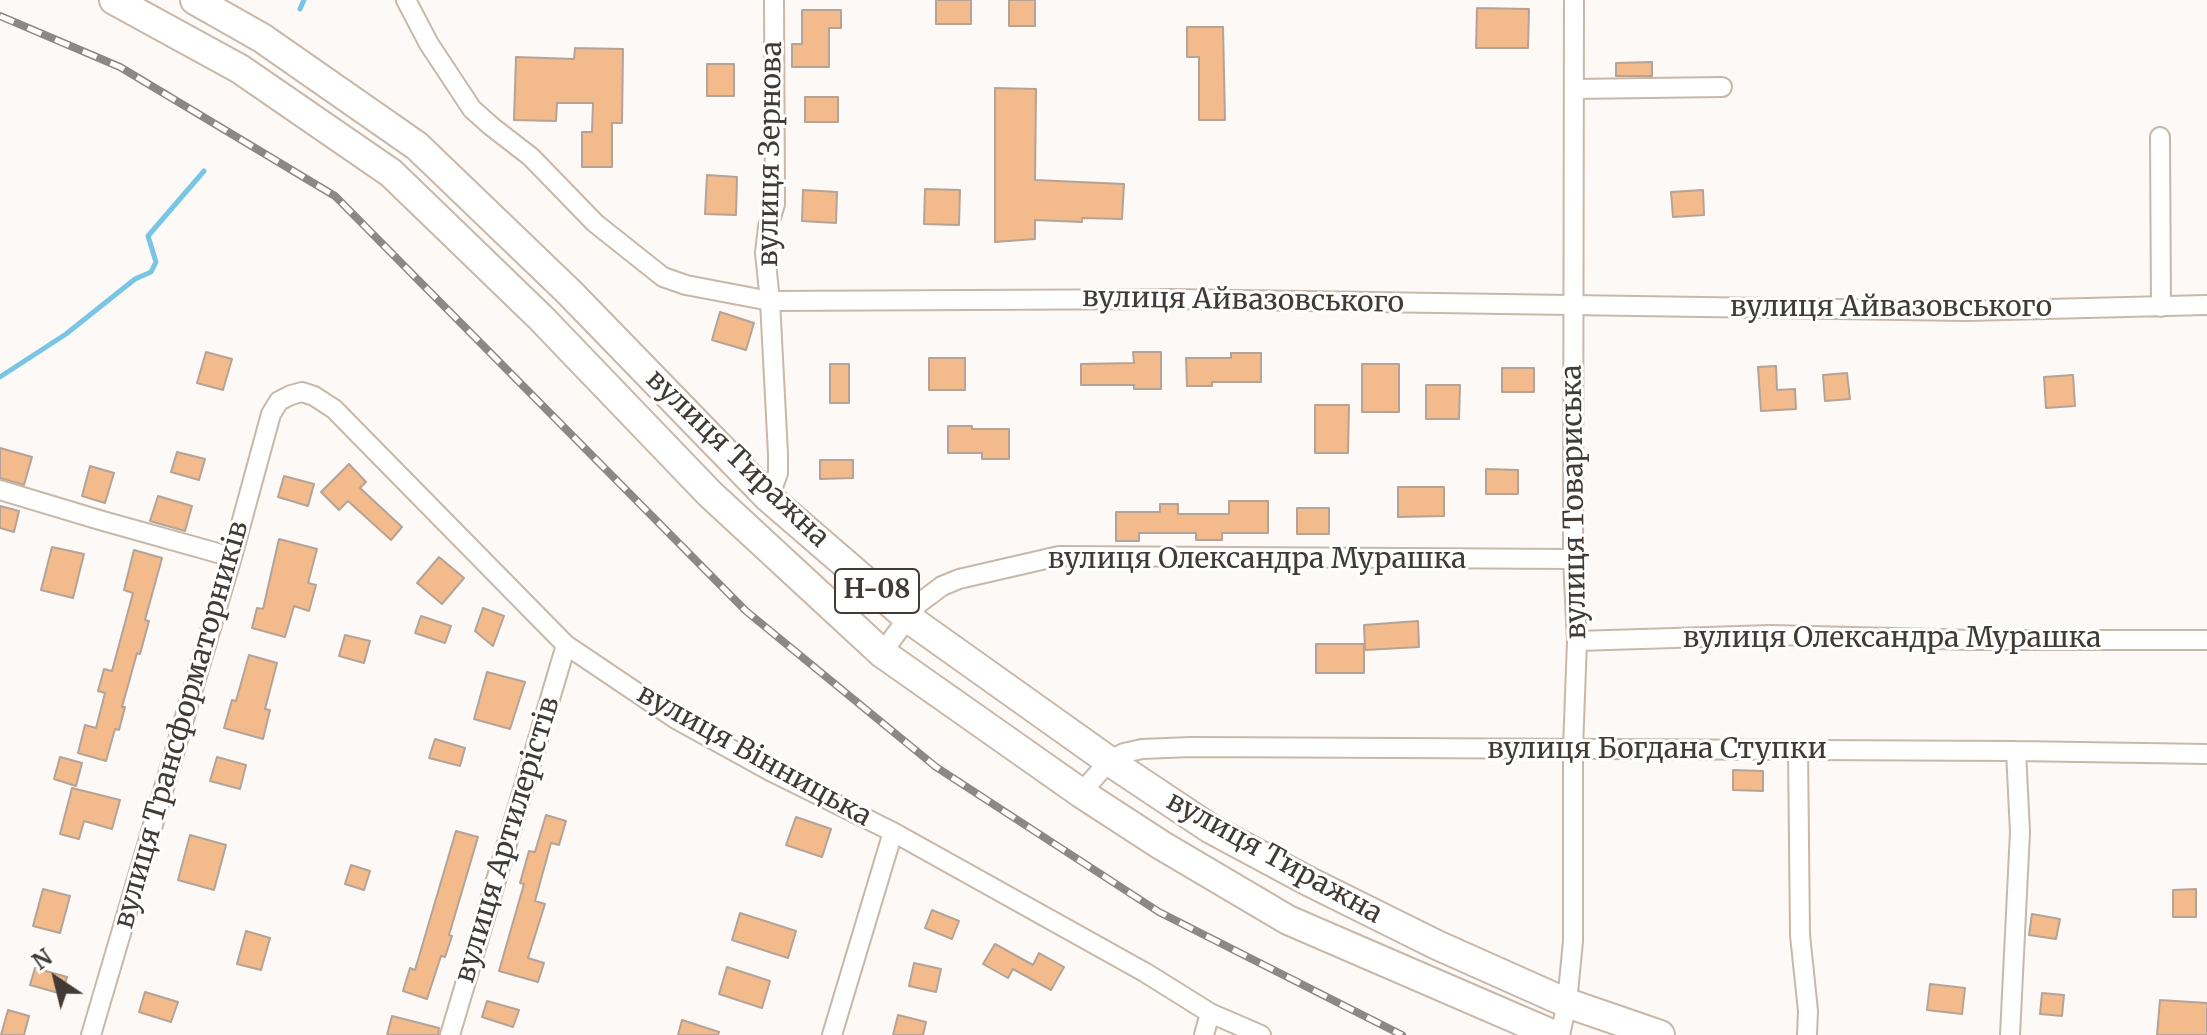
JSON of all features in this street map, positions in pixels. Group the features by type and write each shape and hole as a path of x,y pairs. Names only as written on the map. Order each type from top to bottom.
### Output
{"main road":[{"name":"вулиця Тиражна","path":"114,0 240,69 391,173 541,318 710,494 882,653 1081,793 1161,845 1288,920 1554,1035"},
{"name":"вулиця Тиражна","path":"195,0 262,38 417,146 569,292 769,498 908,618 1109,761 1211,829 1308,881 1437,945 1567,1003 1660,1035"}],"street":[{"name":"вулиця Айвазовського","path":"406,0 429,44 472,109 531,157 595,223 663,277 686,285 770,301 1173,299 1966,311 2207,305"},
{"name":"вулиця Зернова","path":"769,498 778,473 765,253 775,204 774,0"},
{"name":"вулиця Товариська","path":"1560,1035 1567,1003 1573,941 1573,749 1577,641 1573,559 1574,0"},
{"path":"1574,89 1722,87"},
{"path":"2160,137 2161,307"},
{"name":"вулиця Вінницька","path":"271,414 279,401 302,392 334,409 566,645 676,719 774,773 893,832 1146,973 1210,1013 1261,1035"},
{"name":"вулиця Трансформаторників","path":"91,1035 271,414"},
{"path":"0,490 232,557"},
{"name":"вулиця Олександра Мурашка","path":"882,653 918,604 931,593 959,579 1059,556 1573,559"},
{"name":"вулиця Олександра Мурашка","path":"1577,641 1771,635 1974,640 2207,640"},
{"name":"вулиця Артилерістів","path":"450,1035 566,645"},
{"name":"вулиця Богдана Ступки","path":"1109,761 1142,749 1191,747 2207,754"},
{"path":"1798,750 1800,935 1808,1011 1807,1035"},
{"path":"2010,1035 2020,832 2016,751"},
{"path":"1081,793 1109,761"},
{"path":"832,1035 893,832"},
{"path":"1204,1035 1210,1013"}],"building":[{"path":"936,0 971,0 971,24 936,24"},
{"path":"1009,0 1035,0 1035,26 1009,26"},
{"path":"1477,8 1529,9 1528,48 1476,48"},
{"path":"802,10 841,10 841,28 829,28 829,67 792,67 792,44 802,44"},
{"path":"1187,27 1223,27 1225,120 1199,120 1199,57 1187,57"},
{"path":"575,48 623,49 622,123 612,123 612,167 582,167 582,132 592,132 593,103 557,103 556,121 514,120 516,57 574,59"},
{"path":"1652,62 1652,76 1616,76 1616,63"},
{"path":"707,64 734,64 734,96 707,96"},
{"path":"995,88 1036,89 1035,180 1124,184 1122,219 1082,218 1082,222 1035,220 1035,239 995,242"},
{"path":"805,97 838,97 838,122 805,122"},
{"path":"707,175 737,177 736,215 705,214"},
{"path":"925,189 960,190 959,225 924,224"},
{"path":"803,190 837,192 836,223 802,221"},
{"path":"1703,190 1704,215 1673,217 1671,192"},
{"path":"720,312 754,323 746,350 712,340"},
{"path":"206,352 232,359 223,390 197,383"},
{"path":"1133,352 1161,352 1161,389 1134,389 1134,385 1081,385 1081,364 1134,363"},
{"path":"1231,353 1261,353 1261,382 1212,382 1212,386 1187,386 1186,358 1231,358"},
{"path":"929,358 965,358 965,390 929,390"},
{"path":"830,364 849,364 849,403 830,403"},
{"path":"1362,364 1399,364 1399,412 1362,412"},
{"path":"1776,366 1777,390 1795,389 1796,409 1761,411 1758,367"},
{"path":"1502,368 1534,368 1534,392 1502,392"},
{"path":"1847,373 1850,399 1825,401 1823,375"},
{"path":"2073,375 2075,406 2046,408 2044,377"},
{"path":"1426,385 1460,385 1459,419 1426,419"},
{"path":"1315,405 1349,405 1348,453 1315,453"},
{"path":"948,426 1009,429 1009,459 982,459 982,453 948,453"},
{"path":"0,448 32,457 24,485 0,478"},
{"path":"177,452 205,459 199,480 171,472"},
{"path":"820,460 853,460 853,478 820,479"},
{"path":"349,464 366,482 360,488 402,527 391,540 348,501 339,510 321,492"},
{"path":"90,466 114,473 105,503 82,496"},
{"path":"1486,469 1518,470 1518,494 1486,494"},
{"path":"284,476 314,484 308,506 278,497"},
{"path":"1398,487 1444,487 1444,516 1398,517"},
{"path":"158,496 192,506 185,531 150,521"},
{"path":"1229,501 1268,501 1268,533 1222,533 1222,540 1196,540 1196,533 1139,533 1139,541 1116,541 1116,512 1160,512 1160,504 1178,504 1178,514 1229,514"},
{"path":"0,506 19,511 14,532 0,528"},
{"path":"1297,508 1329,508 1329,534 1297,534"},
{"path":"279,539 317,549 308,583 316,585 309,611 294,606 285,637 252,628 257,608 263,609"},
{"path":"52,547 84,554 73,598 41,590"},
{"path":"134,550 162,558 145,620 149,621 140,654 137,653 119,730 115,729 106,761 78,753 85,725 96,728 105,693 98,691 104,669 112,671 133,593 124,590"},
{"path":"439,557 464,578 442,604 417,583"},
{"path":"483,608 504,616 493,646 475,631"},
{"path":"421,616 451,626 445,643 415,633"},
{"path":"1418,621 1419,647 1365,650 1364,625"},
{"path":"345,635 370,641 364,663 339,656"},
{"path":"1316,644 1364,644 1364,673 1316,673"},
{"path":"249,655 277,663 265,709 270,710 263,739 224,728 232,700 236,701"},
{"path":"487,672 525,682 510,729 474,719"},
{"path":"435,739 465,748 460,766 429,758"},
{"path":"60,757 82,763 76,786 54,779"},
{"path":"217,757 246,765 240,789 210,781"},
{"path":"1733,770 1763,771 1763,791 1733,790"},
{"path":"72,788 120,800 112,829 84,821 79,839 60,834"},
{"path":"546,815 566,821 559,845 551,843 535,901 545,904 528,958 544,963 538,982 499,971 524,884 520,883 529,851 535,852"},
{"path":"796,817 831,829 822,857 786,845"},
{"path":"456,831 478,837 449,935 452,936 445,957 441,956 427,999 403,991 410,968 415,970"},
{"path":"190,835 226,845 214,890 178,880"},
{"path":"351,865 370,871 364,890 345,884"},
{"path":"43,889 70,896 60,933 33,926"},
{"path":"2196,889 2196,917 2173,917 2173,890"},
{"path":"932,910 959,921 952,939 925,928"},
{"path":"740,913 796,931 788,958 732,940"},
{"path":"2032,914 2060,919 2056,939 2029,935"},
{"path":"246,931 270,938 261,970 237,964"},
{"path":"995,944 1033,965 1039,953 1064,967 1051,990 1013,969 1008,978 983,964"},
{"path":"914,963 941,969 936,992 909,986"},
{"path":"727,967 770,981 762,1008 719,994"},
{"path":"35,968 67,977 62,994 30,985"},
{"path":"1930,984 1965,988 1962,1014 1927,1010"},
{"path":"145,992 178,1002 171,1022 139,1012"},
{"path":"2042,993 2064,995 2062,1016 2040,1014"},
{"path":"2160,1000 2207,1003 2207,1035 2157,1035"},
{"path":"487,1001 519,1010 513,1027 482,1017"},
{"path":"8,1010 29,1016 24,1035 1,1035"},
{"path":"898,1015 926,1022 923,1035 893,1035"},
{"path":"392,1016 439,1028 438,1035 387,1035"},
{"path":"682,1020 719,1032 718,1035 678,1035"}],"waterway":[{"path":"300,9 304,0"},
{"path":"0,377 66,334 135,279 151,272 156,262 148,236 204,171"}],"railway":[{"path":"0,16 120,67 335,196 746,611 936,767 1159,912 1402,1035"}]}
